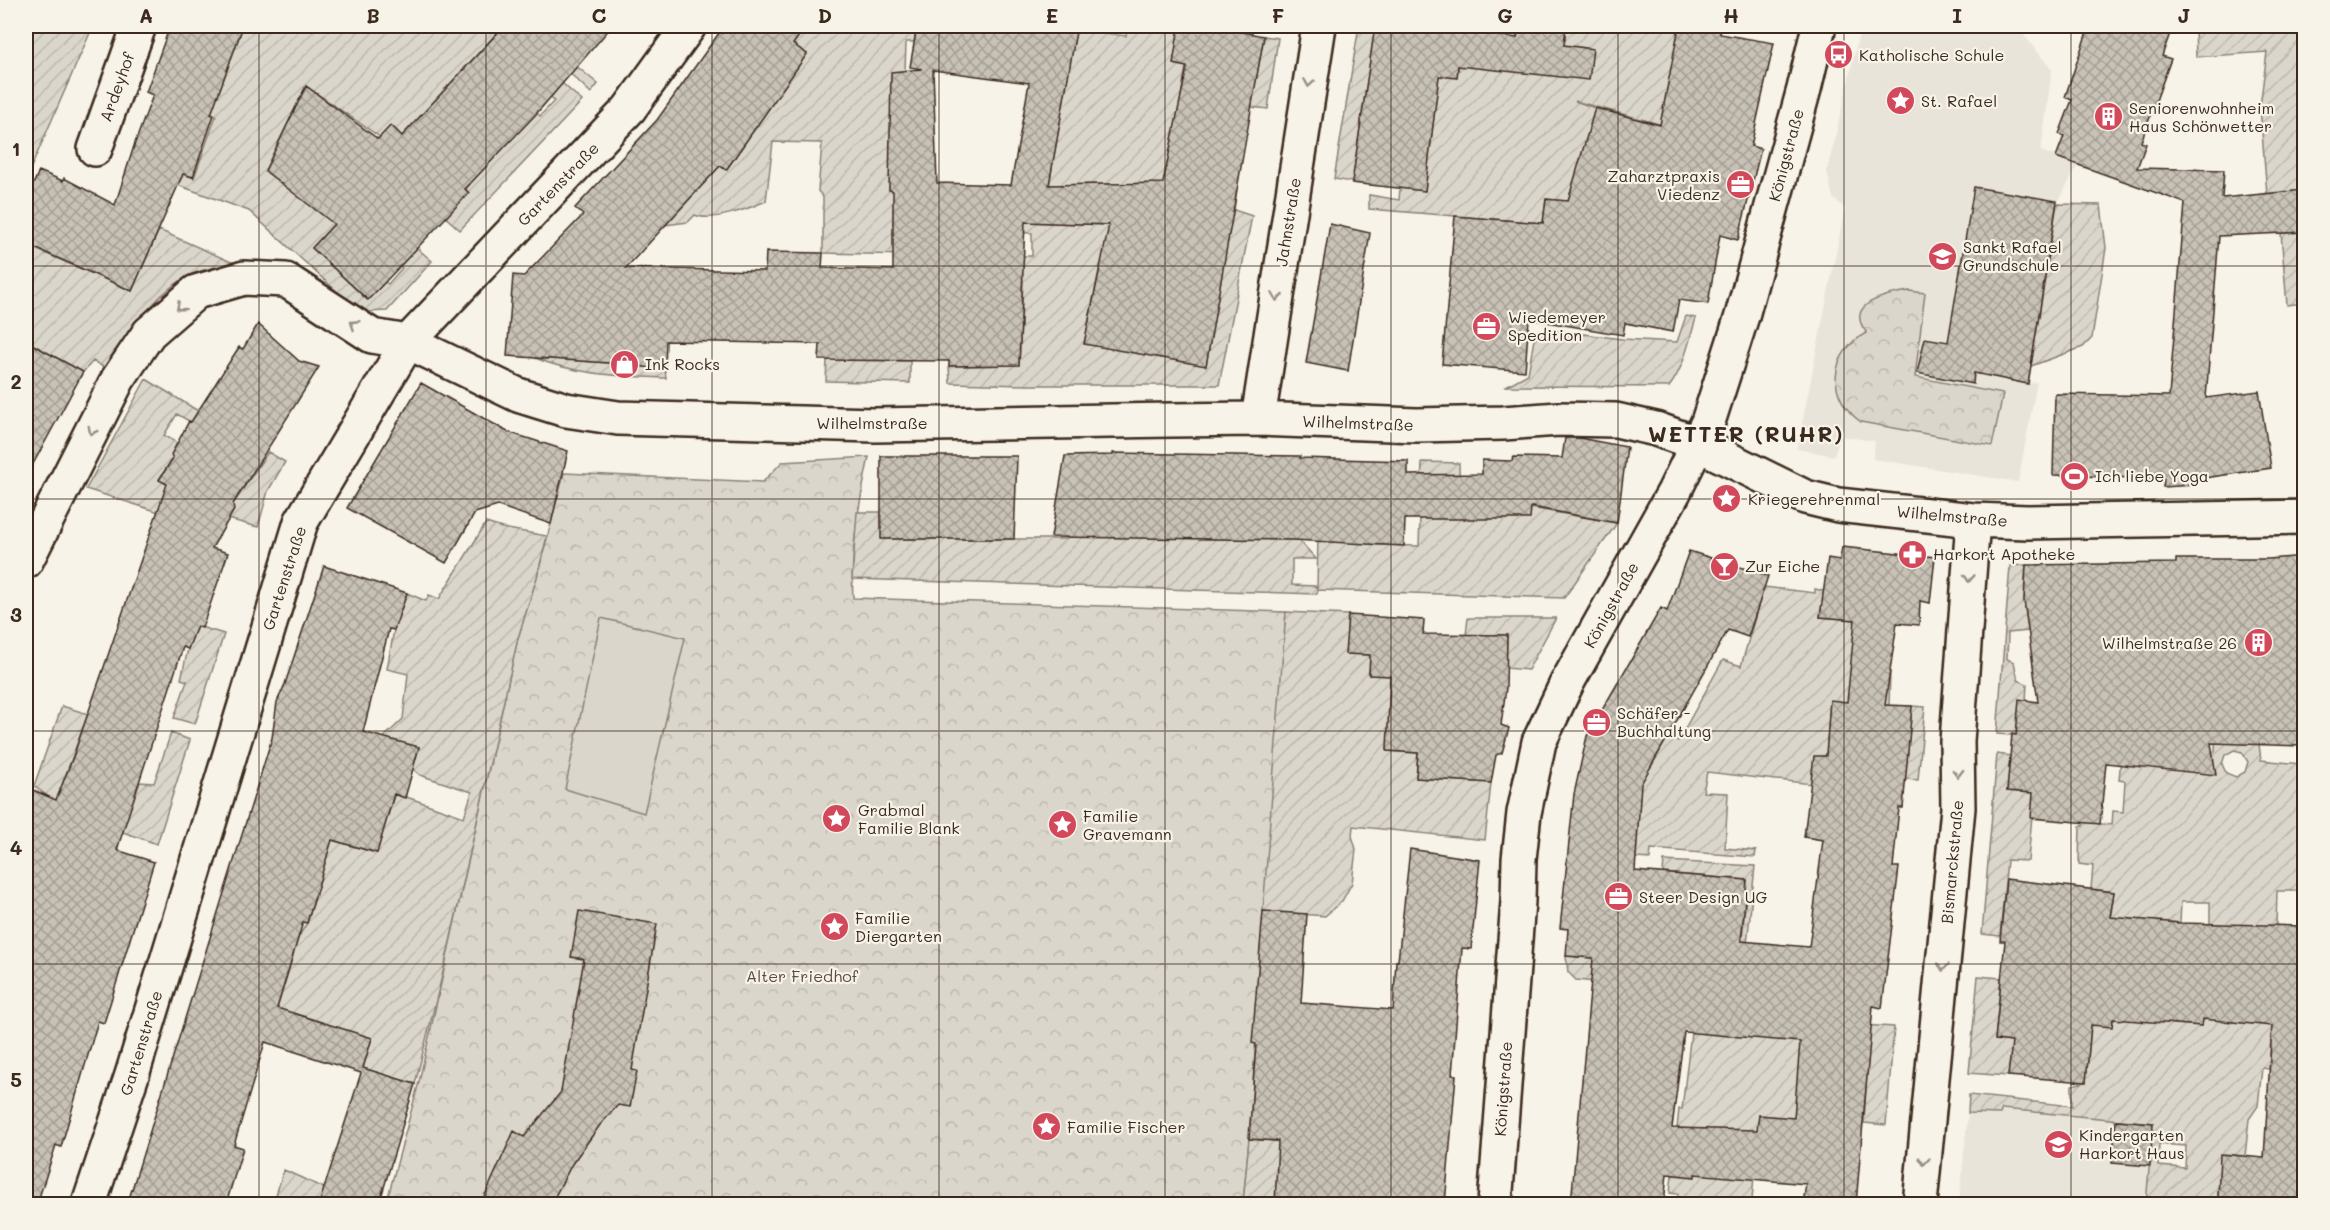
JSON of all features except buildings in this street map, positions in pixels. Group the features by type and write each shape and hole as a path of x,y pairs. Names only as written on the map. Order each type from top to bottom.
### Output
{"street":[{"name":"Ardeyhof","path":"96,148 139,26"},
{"name":"Gartenstraße","path":"89,1204 132,1075 301,522 408,342 629,109 689,26"},
{"name":"Jahnstraße","path":"1258,419 1318,26"},
{"name":"Königstraße","path":"1495,1204 1518,901 1519,859 1524,813 1539,742 1567,683 1698,444 1717,398 1742,316 1819,26"},
{"name":"Wilhelmstraße","path":"26,561 118,379 149,333 196,292 244,278 286,280 372,336 408,342 518,395 566,410 618,418 875,425 1258,419 1417,425 1503,423 1559,418 1616,420 1656,429 1698,444 1805,497 1838,505 1973,520 2028,522 2304,517"},
{"name":"Bismarckstraße","path":"1920,1204 1958,808 1957,741 1973,520"}],"shaded area":[{"name":"Sankt Rafael Grundschule","path":"1861,26 2004,27 2024,35 2052,70 2041,151 2078,165 2057,204 2029,384 2037,382 2018,482 1873,459 1875,441 1840,436 1834,456 1797,449 1845,208 1833,198 1827,172","holes":["1909,291 1914,377 2002,394 1836,376 1846,348 1856,339 1868,333 1866,304 1882,295"]},
{"name":"Kindergarten Harkort Haus","path":"2001,1109 2153,1123 2146,1204 1959,1204 1968,1113 2000,1114"}],"green space":[{"path":"34,26 93,26 26,179 26,41"},
{"path":"243,26 503,26 402,136 380,137 306,86 265,170 344,213 312,248 367,300 385,282 388,284 402,268 400,266 417,248 432,261 387,311 365,312 355,308 249,211 164,180 168,168 194,178 216,116 211,114"},
{"path":"806,26 917,26 914,42 906,42 905,71 889,190 894,191 893,224 909,255 823,253 823,197 818,191 822,143 773,142 766,201 731,214 711,217 695,215 688,222 665,225 720,166 727,169 807,54 793,44"},
{"path":"1127,26 1180,26 1173,64 1186,67 1181,96 1239,171 1234,210 1252,216 1219,385 950,383 949,366 1019,365 1023,282 1019,256 1032,256 1032,233 999,232 998,221 1137,226 1113,184 1049,185 1076,29 1126,36","holes":["1198,204 1233,210 1206,366 1084,344 1099,270 1139,278"]},
{"path":"1359,26 1375,26 1352,182 1334,179"},
{"path":"1425,26 1519,26 1514,71 1561,76 1566,26 1679,27 1681,130 1575,101 1595,108 1594,204 1546,199 1543,223 1369,209 1369,195 1399,200 1400,188 1425,191 1439,76 1457,78 1463,33"},
{"path":"2195,26 2304,26 2304,190 2267,194 2260,107 2267,52 2196,57"},
{"path":"533,30 598,84 591,93 529,35"},
{"path":"1264,36 1278,38 1268,109 1251,107"},
{"path":"562,83 582,101 460,230 442,214 468,193 466,189 474,179 536,112 540,116 554,101 551,97"},
{"path":"2057,204 2101,205 2106,248 2092,338 2083,347 2031,366"},
{"path":"159,230 236,264 200,271 180,281 167,291 144,314 107,369 93,361 83,372 26,341 26,245 132,291"},
{"path":"2304,232 2304,303 2287,305 2281,233"},
{"path":"1909,291 1925,293 1915,377 2003,394 1992,446 1861,422 1842,400 1837,388 1836,376 1839,363 1854,342 1867,333 1861,323 1860,314 1864,307 1880,298"},
{"path":"1686,316 1696,318 1682,363 1669,387 1506,386 1528,374 1534,339 1541,336 1546,329 1622,339 1677,342"},
{"path":"535,358 624,364 665,370 666,378 583,371"},
{"path":"827,360 910,361 910,383 826,381"},
{"path":"146,379 203,414 194,424 177,414 164,435 177,443 171,455 173,458 159,479 205,510 219,531 86,489"},
{"path":"268,452 285,462 268,491 258,527 228,519 233,510 233,504"},
{"name":"Alter Friedhof","path":"869,457 854,545 853,598 1286,612 1243,1204 386,1204 419,1082 518,638 537,577 564,473 763,482 782,462"},
{"path":"1422,462 1459,463 1460,518 1530,508 1617,523 1564,598 1318,590 1317,594 852,579 857,512 881,512 882,539 1066,539 1067,507 1112,537 1299,540 1316,559 1292,559 1292,585 1315,586 1317,589 1318,537 1375,545 1419,546"},
{"path":"486,523 547,536 518,638 445,964 415,1084 363,1068 372,1038 277,1009 298,938 307,923 316,895 305,890 322,837 376,853 395,793 464,817 472,792 420,775 413,769 419,747 383,738 403,719 408,674 387,669 394,630 407,593 426,601 429,595 439,599"},
{"path":"2026,565 2024,600 2028,631 2008,633 2007,659 2014,662 2018,680 2027,684 2024,736 1997,734 2010,566"},
{"path":"1764,587 1815,593 1815,589 1824,591 1820,617 1897,623 1851,669 1890,672 1889,705 1830,701 1826,756 1814,757 1812,784 1707,772 1703,792 1728,793 1725,848 1756,851 1755,857 1651,849 1650,859 1636,858 1641,765 1651,767 1668,737 1678,741 1723,660 1741,666"},
{"path":"1286,612 1348,615 1346,654 1370,655 1369,675 1411,675 1389,715 1387,751 1418,753 1416,778 1491,783 1485,840 1353,826 1352,836 1356,849 1352,883 1342,901 1325,916 1263,911"},
{"path":"601,618 685,638 644,813 565,789"},
{"path":"1468,618 1556,618 1528,670 1506,668 1507,635 1466,635"},
{"path":"197,626 224,634 195,724 174,718 187,681 181,679 188,649"},
{"path":"62,706 88,714 62,785 92,798 130,809 140,782 154,783 171,733 190,740 157,844 46,805 49,797 34,786"},
{"path":"1912,706 1925,707 1918,780 1905,779"},
{"path":"2216,721 2259,744 2261,760 2301,764 2304,746 2304,891 2277,891 2275,960 2210,976 2210,902 2181,902 2180,923 2170,922 2174,989 2172,1024 2201,1026 2203,1019 2257,1024 2273,1010 2269,1069 2262,1068 2258,1106 2249,1119 2245,1156 2225,1154 2224,1172 2243,1176 2219,1175 2218,1199 2212,1199 2211,1204 2146,1204 2153,1123 2002,1109 2000,1114 1968,1113 1969,1095 2072,1106 2072,1085 2086,1082 2091,1025 2112,1026 2117,990 2109,929 2114,892 2091,889 2093,866 2079,864 2080,826 2083,826 2083,822 2112,825 2113,811 2123,812 2125,781 2119,780 2121,757 2149,767 2165,769 2168,753 2215,752","holes":["2234,750 2242,752 2248,762 2245,772 2236,777 2226,773 2222,764 2225,755","2159,1144 2186,1146 2185,1168 2158,1166"]},
{"path":"1997,754 2010,756 2007,791 2034,793 2028,861 2007,860 2000,936 1982,934"},
{"path":"1664,861 1755,866 1746,954 1741,954 1747,880 1663,873"},
{"path":"1566,956 1658,963 1656,988 1576,980 1568,972"},
{"path":"1978,976 2001,978 1995,1039 2012,1042 2008,1076 1969,1073"},
{"path":"1693,1015 1720,1035 1747,1037 1749,1018 1894,1027 1886,1125 1864,1123 1867,1073 1794,1118 1759,1115 1752,1200 1812,1204 1677,1204 1678,1194 1670,1193 1672,1175 1694,1177 1692,1129 1677,1128 1679,1109 1682,1109"},
{"path":"1249,1139 1284,1142 1372,1159 1369,1204 1243,1204"},
{"path":"284,1170 326,1189 321,1204 273,1204"}],"place":[{"name":"Katholische Schule","path":"1838,55"},
{"name":"St. Rafael","path":"1900,101"},
{"name":"Seniorenwohnheim Haus Schönwetter","path":"2108,117"},
{"name":"Zaharztpraxis Viedenz","path":"1741,185"},
{"name":"Sankt Rafael Grundschule","path":"1942,256"},
{"name":"Wiedemeyer Spedition","path":"1487,326"},
{"name":"Ink Rocks","path":"624,364"},
{"name":"Ich liebe Yoga","path":"2074,476"},
{"name":"Kriegerehrenmal","path":"1727,499"},
{"name":"Harkort Apotheke","path":"1912,554"},
{"name":"Zur Eiche","path":"1724,566"},
{"name":"Wilhelmstraße 26","path":"2258,643"},
{"name":"Schäfer - Buchhaltung","path":"1596,722"},
{"name":"Grabmal Familie Blank","path":"837,819"},
{"name":"Familie Gravemann","path":"1062,825"},
{"name":"Steer Design UG","path":"1618,897"},
{"name":"Familie Diergarten","path":"834,927"},
{"name":"Familie Fischer","path":"1046,1127"},
{"name":"Kindergarten Harkort Haus","path":"2058,1144"}],"district":[{"name":"WETTER (RUHR)","path":"1746,434"}]}
